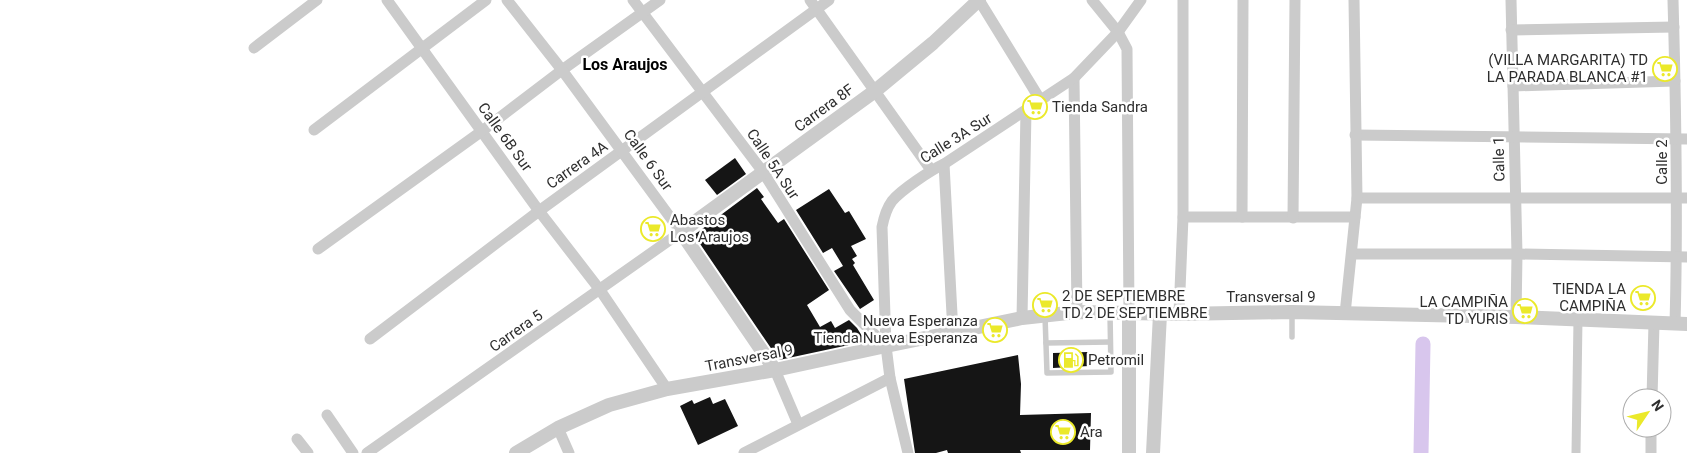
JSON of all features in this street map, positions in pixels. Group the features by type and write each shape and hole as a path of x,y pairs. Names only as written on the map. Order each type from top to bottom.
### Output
{"street":[{"path":"254,48 318,0"},
{"name":"Calle 6B Sur","path":"388,0 539,211 600,290 667,389"},
{"path":"314,130 486,0"},
{"name":"Calle 6 Sur","path":"507,0 562,70 681,232 775,370 798,424"},
{"name":"Calle 5A Sur","path":"633,0 763,172 850,310 886,346"},
{"path":"318,249 482,132 562,70 660,0"},
{"name":"Carrera 4A","path":"370,339 539,211 622,152 814,5 829,0"},
{"path":"979,0 1041,101"},
{"name":"Carrera 8F","path":"681,232 875,90 933,43 979,0"},
{"path":"1092,0 1118,32 1128,49 1129,453"},
{"name":"Calle 3A Sur","path":"908,453 890,378 886,346 882,226 884,213 893,200 931,170 944,164 1074,78 1118,32 1141,0"},
{"path":"1178,314 1183,216 1183,0"},
{"path":"1242,217 1243,0"},
{"path":"1292,218 1295,0"},
{"path":"1345,314 1357,198 1354,0"},
{"name":"Calle 1","path":"1511,0 1514,199 1517,254 1516,316"},
{"name":"Calle 2","path":"1673,0 1675,81 1682,139 1681,324"},
{"path":"814,5 931,170"},
{"path":"1512,30 1674,27"},
{"path":"1074,78 1077,312"},
{"path":"1512,86 1675,81"},
{"path":"1022,318 1026,111"},
{"path":"1355,135 1682,139"},
{"path":"944,164 953,333"},
{"path":"1357,198 1682,198"},
{"path":"1183,216 1355,218"},
{"name":"Carrera 5","path":"367,453 681,232"},
{"path":"1352,254 1682,257"},
{"name":"Transversal 9","path":"516,453 558,428 609,405 667,389 775,370 1022,318 1077,312 1178,314 1292,312 1516,316 1681,324"},
{"path":"1153,453 1160,314"},
{"path":"1576,453 1578,319"},
{"path":"1652,388 1654,323"},
{"path":"744,453 890,378"},
{"path":"327,415 353,453"},
{"path":"558,428 570,453"},
{"path":"1651,438 1651,453"},
{"path":"296,439 308,453"}],"lane":[{"path":"1292,312 1292,337"},
{"path":"1045,316 1047,373 1111,372 1110,313"},
{"path":"1046,343 1110,342"}],"building":[{"path":"735,158 746,174 717,195 705,180"},
{"path":"757,188 764,197 761,199 778,223 784,219 829,290 807,305 820,327 831,321 835,328 849,320 864,339 863,342 779,360 694,235"},
{"path":"829,189 845,213 849,211 866,239 851,246 857,256 852,259 855,263 853,265 874,300 860,309 834,271 843,266 832,248 823,253 796,210"},
{"name":"Petromil","path":"1088,352 1089,366 1053,368 1053,353"},
{"path":"1018,355 1021,384 1020,415 1091,413 1090,450 1020,450 1021,453 948,453 947,450 936,453 915,453 904,379"},
{"path":"710,397 713,404 725,399 738,426 698,445 680,406 692,400 694,404"}],"waterway":[{"path":"1421,453 1423,344"}],"place":[{"name":"(VILLA MARGARITA) TD LA PARADA BLANCA #1","path":"1665,69"},
{"name":"Tienda Sandra","path":"1035,107"},
{"name":"Abastos Los Araujos","path":"653,229"},
{"name":"TIENDA LA CAMPIÑA","path":"1643,298"},
{"name":"2 DE SEPTIEMBRE TD 2 DE SEPTIEMBRE","path":"1045,305"},
{"name":"LA CAMPIÑA TD YURIS","path":"1525,311"},
{"name":"Nueva Esperanza Tienda Nueva Esperanza","path":"995,330"},
{"name":"Petromil","path":"1071,360"},
{"name":"Ara","path":"1063,432"}],"district":[{"name":"Los Araujos","path":"625,64"}]}
